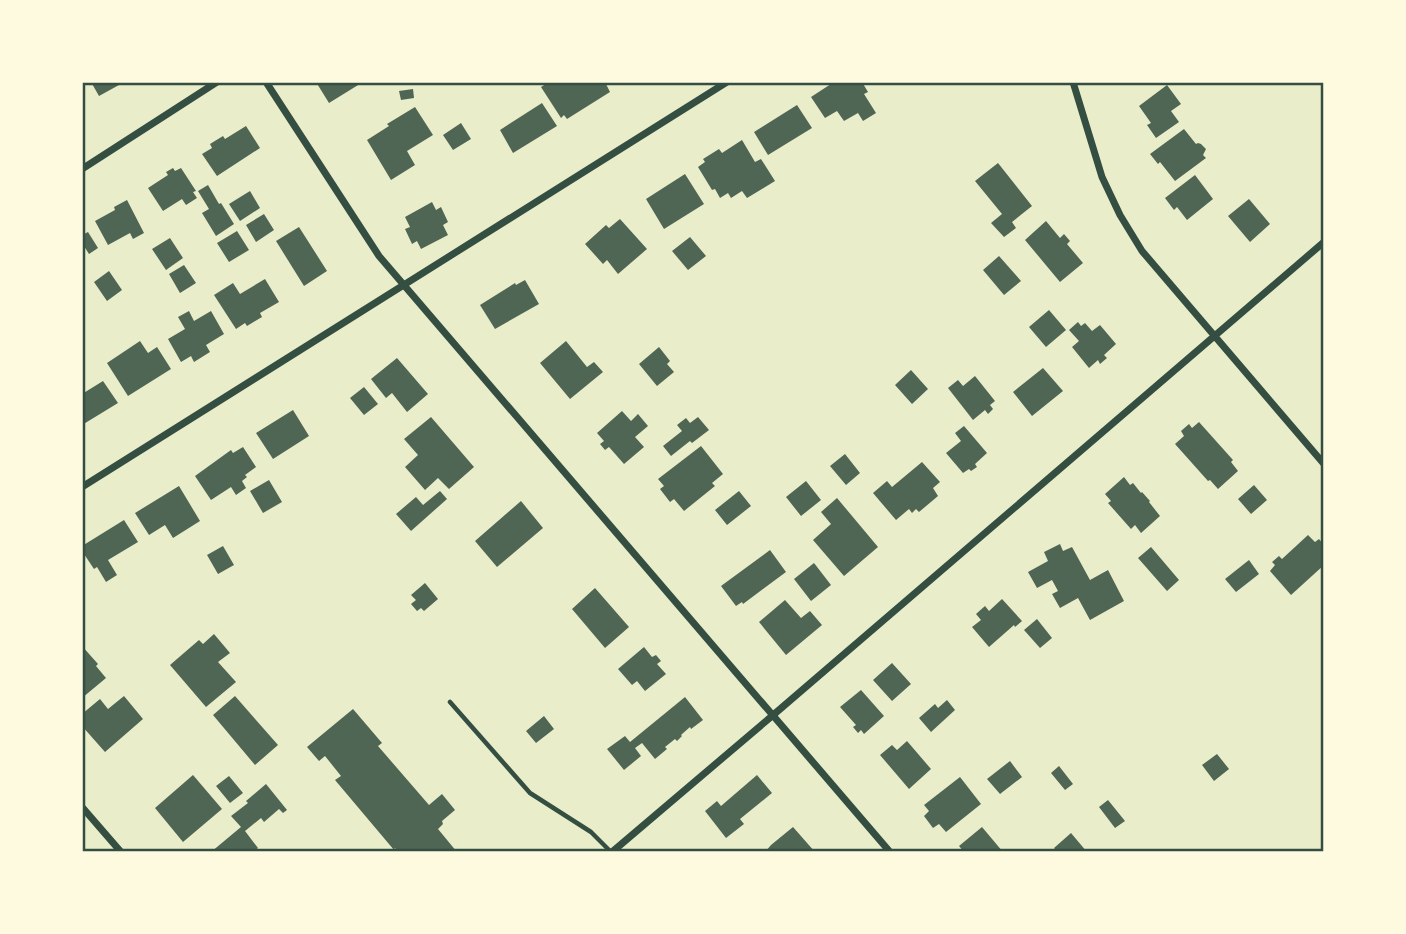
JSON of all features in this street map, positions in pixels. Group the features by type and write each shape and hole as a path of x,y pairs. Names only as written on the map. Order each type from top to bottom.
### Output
{"street":[{"path":"82,169 217,82"},
{"path":"266,82 379,256 890,852"},
{"path":"82,487 727,82"},
{"path":"1073,82 1102,177 1120,215 1142,251 1324,464"},
{"path":"611,852 1324,242"},
{"path":"82,807 121,852"}],"lane":[{"path":"450,702 530,793 591,832 611,852"}],"building":[{"path":"91,82 118,82 119,85 99,96"},
{"path":"316,82 363,82 329,103"},
{"path":"549,82 605,82 610,92 567,119 564,115 561,118 541,87"},
{"path":"834,82 862,82 868,92 864,94 876,113 863,121 858,113 844,121 837,111 825,118 811,97"},
{"path":"1167,85 1181,104 1171,111 1179,122 1156,138 1147,125 1151,123 1139,106"},
{"path":"413,89 414,98 401,100 399,91"},
{"path":"542,103 557,126 513,153 500,130"},
{"path":"797,105 812,128 768,155 754,132"},
{"path":"415,107 433,135 407,151 415,165 391,180 367,140"},
{"path":"461,123 471,139 453,150 443,135"},
{"path":"246,126 260,148 217,176 202,154 212,148 210,144 223,136 225,139"},
{"path":"1184,129 1196,144 1201,144 1206,149 1203,155 1206,158 1175,181 1150,154"},
{"path":"742,140 755,162 761,159 775,181 747,198 742,191 731,198 728,193 720,198 698,167 705,162 703,159 719,149 722,153"},
{"path":"998,163 1032,206 1012,222 1016,228 1004,237 991,223 1002,214 975,181"},
{"path":"173,168 175,171 181,168 196,191 193,192 197,198 186,205 182,199 163,211 148,188 168,175 166,172"},
{"path":"685,174 704,204 664,229 646,199"},
{"path":"1195,175 1213,199 1187,220 1177,207 1174,210 1165,198"},
{"path":"208,185 234,224 216,236 202,213 209,209 198,191"},
{"path":"250,191 260,208 240,221 229,204"},
{"path":"1249,199 1270,224 1250,242 1228,216"},
{"path":"127,200 144,233 133,239 130,233 108,245 95,221"},
{"path":"432,202 436,210 441,207 448,222 443,225 448,235 421,249 417,241 412,244 405,229 410,227 405,217"},
{"path":"264,214 274,230 256,242 246,225"},
{"path":"620,219 647,249 618,274 607,260 603,264 585,244 606,225 609,228"},
{"path":"1046,221 1060,238 1064,234 1070,241 1067,244 1083,263 1060,282 1025,240"},
{"path":"299,227 327,271 304,286 276,241"},
{"path":"237,231 249,250 229,262 217,243"},
{"path":"88,232 98,248 89,254 82,243 82,235"},
{"path":"690,237 706,256 688,270 672,251"},
{"path":"170,238 183,258 166,270 152,249"},
{"path":"999,256 1021,281 1004,295 983,270"},
{"path":"184,265 196,283 180,293 169,274"},
{"path":"109,271 122,290 107,301 94,282"},
{"path":"265,279 279,302 260,313 262,317 236,329 214,295 233,283 240,294"},
{"path":"525,280 539,304 495,329 480,305 515,283 516,285"},
{"path":"1049,310 1066,330 1046,347 1029,327"},
{"path":"189,311 194,321 211,311 224,334 206,345 210,352 194,362 191,356 181,362 168,339 185,329 178,317"},
{"path":"1078,322 1081,326 1085,323 1092,331 1100,325 1116,344 1104,355 1107,358 1100,364 1098,360 1089,368 1072,347 1079,341 1069,330"},
{"path":"140,341 148,353 157,347 171,369 128,396 107,363"},
{"path":"566,341 587,367 594,362 603,372 570,399 540,363"},
{"path":"659,347 670,361 667,364 674,372 657,386 639,364"},
{"path":"397,358 428,394 407,412 392,393 386,398 371,379"},
{"path":"1043,368 1063,391 1032,416 1013,392"},
{"path":"911,370 928,389 912,404 895,385"},
{"path":"975,376 995,401 990,405 993,409 988,414 985,410 973,420 948,388 958,380 963,386"},
{"path":"103,381 118,403 82,425 82,394"},
{"path":"364,387 378,404 364,415 350,398"},
{"path":"293,410 309,436 273,459 256,433"},
{"path":"622,411 631,421 638,414 648,426 635,437 644,447 624,464 609,447 605,450 600,444 604,441 597,433"},
{"path":"431,417 474,467 449,489 438,478 425,490 405,467 418,455 404,439"},
{"path":"698,417 709,430 671,456 663,446 682,431 677,425 686,418 690,423"},
{"path":"1199,422 1233,460 1231,462 1238,471 1218,489 1175,444 1184,436 1181,431 1189,424 1192,428"},
{"path":"964,426 987,453 975,464 977,467 963,473 946,453 961,441 955,433"},
{"path":"701,446 723,474 712,483 715,486 684,511 674,499 670,502 660,489 664,486 658,479"},
{"path":"243,447 256,467 245,475 247,477 242,481 246,488 236,495 231,487 211,500 195,476 231,450 233,453"},
{"path":"845,454 860,473 846,485 830,466"},
{"path":"922,462 940,482 933,488 938,496 919,512 916,509 912,513 909,509 896,520 873,493 887,481 892,487"},
{"path":"1124,477 1130,485 1133,483 1142,492 1160,516 1141,533 1135,525 1131,529 1108,503 1111,501 1105,494"},
{"path":"269,480 282,502 263,513 250,491"},
{"path":"806,481 821,500 801,516 786,497"},
{"path":"1254,485 1267,500 1251,514 1238,499"},
{"path":"179,486 200,521 173,538 165,525 149,535 135,513"},
{"path":"440,491 447,499 411,531 396,514 416,497 423,505"},
{"path":"739,491 751,506 727,525 715,510"},
{"path":"837,498 878,547 844,576 813,540 831,524 821,512"},
{"path":"521,501 543,528 497,567 475,541"},
{"path":"124,520 138,542 108,560 117,575 106,582 82,551 82,546"},
{"path":"1308,535 1315,542 1319,539 1324,545 1324,565 1291,595 1270,571 1275,565 1272,562 1279,556 1282,559"},
{"path":"1060,544 1063,551 1072,547 1090,580 1108,570 1124,601 1090,620 1078,598 1060,608 1052,594 1058,591 1052,580 1037,588 1028,572 1048,561 1044,552"},
{"path":"223,546 234,565 218,574 207,555"},
{"path":"1151,547 1179,580 1167,591 1138,558"},
{"path":"770,550 786,572 743,604 742,602 736,606 721,586"},
{"path":"1249,560 1259,574 1236,592 1225,579"},
{"path":"814,563 831,585 811,601 794,579"},
{"path":"425,583 438,599 424,611 421,608 417,611 411,604 416,600 411,595"},
{"path":"595,588 629,627 605,648 572,609"},
{"path":"1002,599 1022,621 989,647 972,627 981,620 976,614 985,606 989,611"},
{"path":"785,600 801,618 810,611 822,625 786,655 759,622"},
{"path":"1037,619 1052,638 1040,648 1024,630"},
{"path":"214,634 230,653 218,662 236,682 206,707 170,665 199,640 203,644"},
{"path":"82,646 106,678 82,698"},
{"path":"644,647 652,657 656,655 661,661 657,664 666,674 645,691 637,681 632,685 618,669"},
{"path":"892,663 911,684 892,701 873,680"},
{"path":"861,690 884,716 864,734 861,730 858,733 853,727 856,725 840,707"},
{"path":"124,696 143,719 105,752 82,726 82,714 100,699 108,709"},
{"path":"235,696 278,745 255,765 213,715"},
{"path":"685,697 703,720 665,747 667,749 655,759 642,743 635,748 641,756 624,770 607,749 625,736 630,742"},
{"path":"947,700 955,710 931,732 919,718 935,704 938,708"},
{"path":"353,709 382,743 378,746 429,805 442,794 455,810 442,821 443,824 438,829 457,852 394,850 335,780 341,776 325,756 319,761 307,747"},
{"path":"544,716 554,729 536,743 526,731"},
{"path":"907,741 931,769 909,789 880,755 892,745 897,750"},
{"path":"1217,754 1229,769 1214,781 1202,765"},
{"path":"1010,761 1022,777 1000,794 987,779"},
{"path":"1059,766 1073,784 1065,790 1051,773"},
{"path":"193,775 222,809 183,842 155,808"},
{"path":"757,775 772,793 740,819 744,824 726,838 705,811 717,801 721,806"},
{"path":"229,776 243,793 230,803 216,786"},
{"path":"960,777 981,804 946,832 939,824 933,828 924,816 929,811 924,805"},
{"path":"266,784 287,810 283,813 279,809 264,822 261,818 245,831 258,848 253,852 211,852 241,827 231,816"},
{"path":"1108,800 1125,821 1115,828 1099,807"},
{"path":"793,827 815,852 765,852 771,845"},
{"path":"982,827 1003,852 964,852 959,846"},
{"path":"1071,833 1087,852 1057,852 1054,848"}]}
